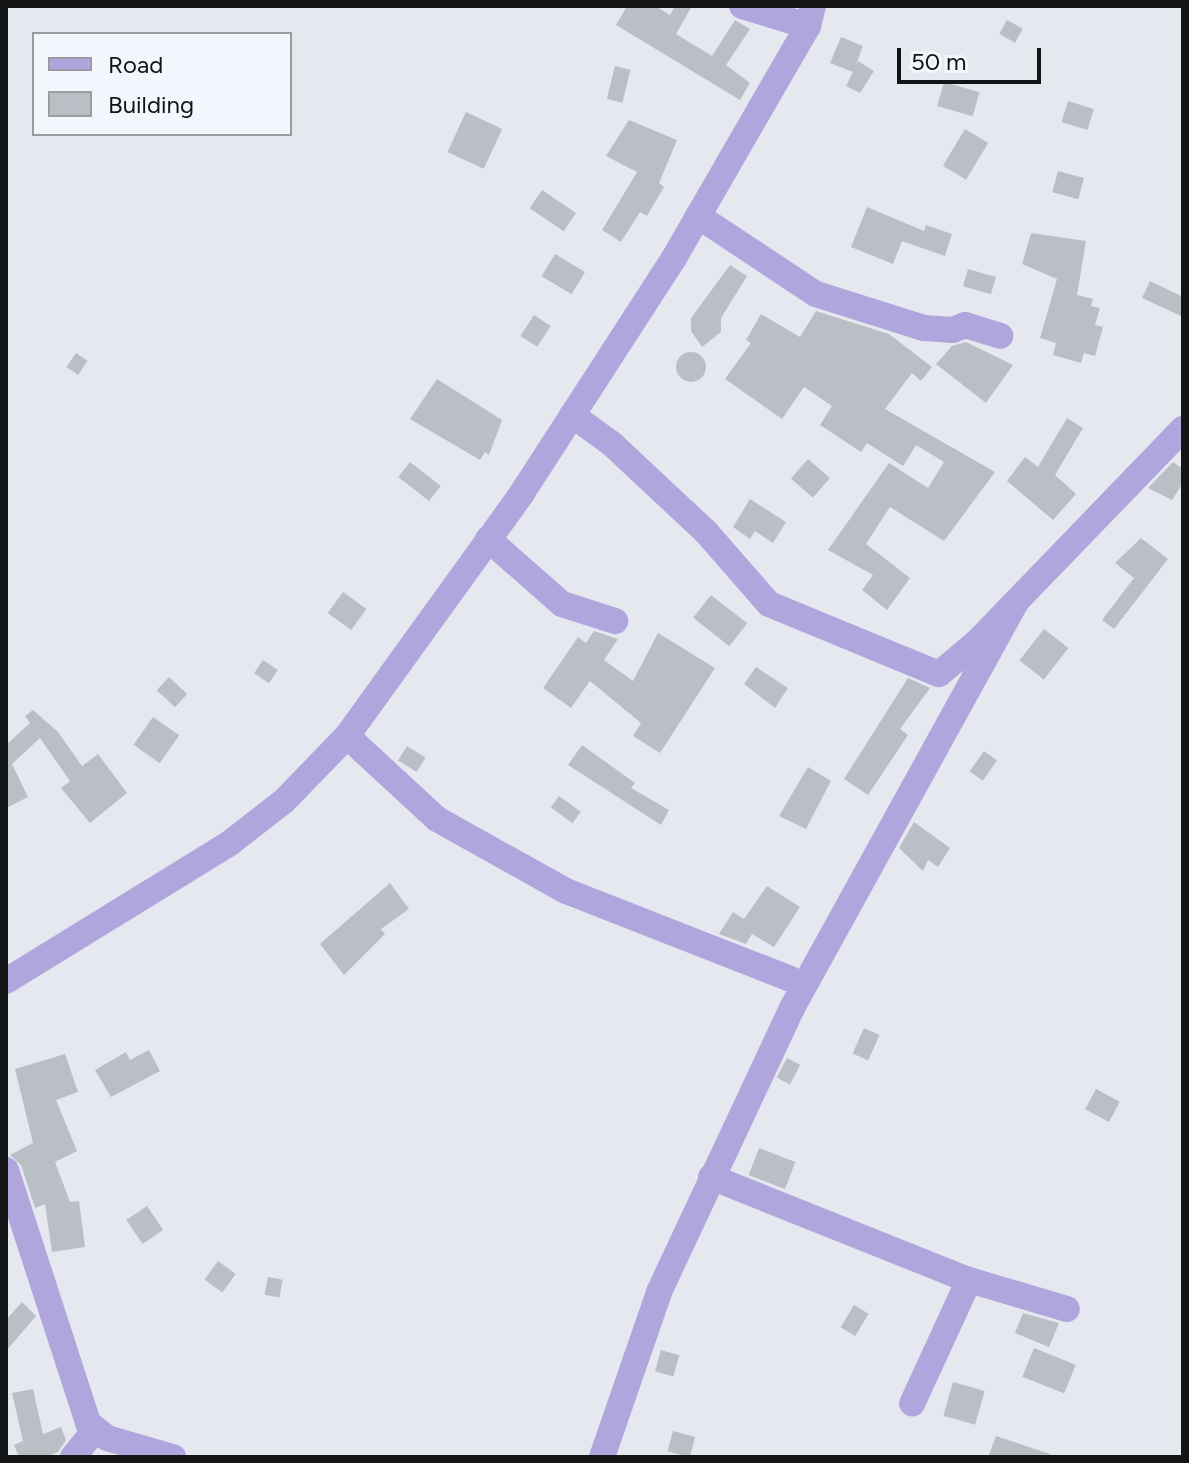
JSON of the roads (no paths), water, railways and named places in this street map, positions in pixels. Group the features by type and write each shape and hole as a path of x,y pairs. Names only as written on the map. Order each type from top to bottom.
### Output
{"street":[{"path":"6,981 230,843 303,784 347,736 572,415 698,216 811,16 742,6"},
{"path":"698,216 816,294 924,328 953,330 965,325 1000,336"},
{"path":"572,415 612,444 707,533 769,604 927,673 951,667 1183,429"},
{"path":"488,539 562,604 615,621"},
{"path":"602,1457 659,1292 792,1008 1016,602"},
{"path":"347,736 437,819 566,891 790,979"},
{"path":"6,1170 94,1431"},
{"path":"711,1177 969,1280 1067,1309"},
{"path":"912,1404 969,1280"},
{"path":"73,1457 94,1431"},
{"path":"94,1431 173,1457"}]}
